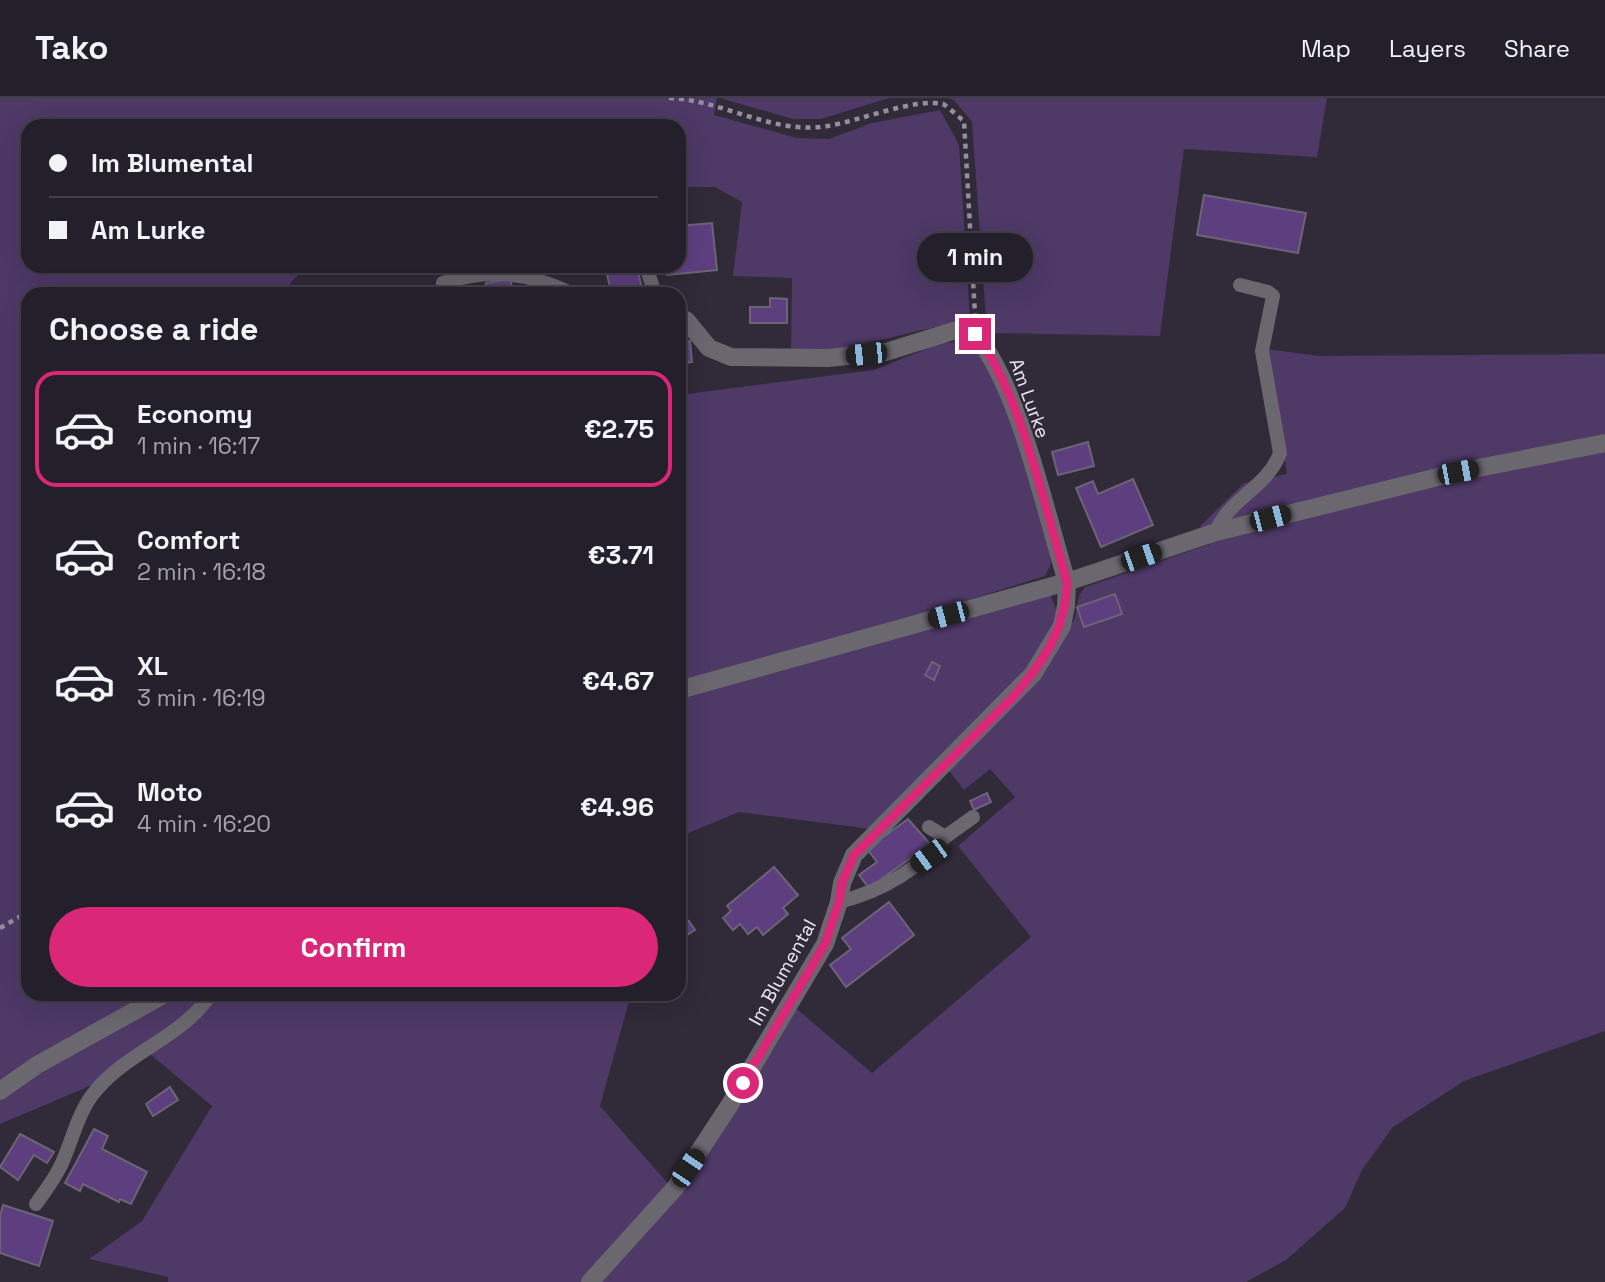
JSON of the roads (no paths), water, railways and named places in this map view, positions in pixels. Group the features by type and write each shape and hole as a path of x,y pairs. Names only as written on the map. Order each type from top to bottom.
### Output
{"street":[{"name":"Am Lurke","path":"686,324 709,348 731,357 839,357 886,352 953,331 975,334 991,354 1019,426 1067,582"},
{"path":"686,688 1067,582 1216,532 1458,472 1605,443"},
{"name":"Im Blumental","path":"590,1282 675,1188 729,1106 825,944 839,902 842,883 854,855 1033,674 1062,626 1067,582"},
{"path":"0,1091 37,1065 152,1001"}],"lane":[{"path":"443,283 492,273"},
{"path":"519,273 555,287"},
{"path":"1216,532 1227,510 1265,478 1280,453 1262,351 1273,296 1268,292 1240,285"},
{"path":"839,902 891,883 929,856 945,836 973,817"},
{"path":"929,827 945,836"},
{"path":"36,1204 61,1167 93,1095 123,1068 167,1037 205,1001"}]}
